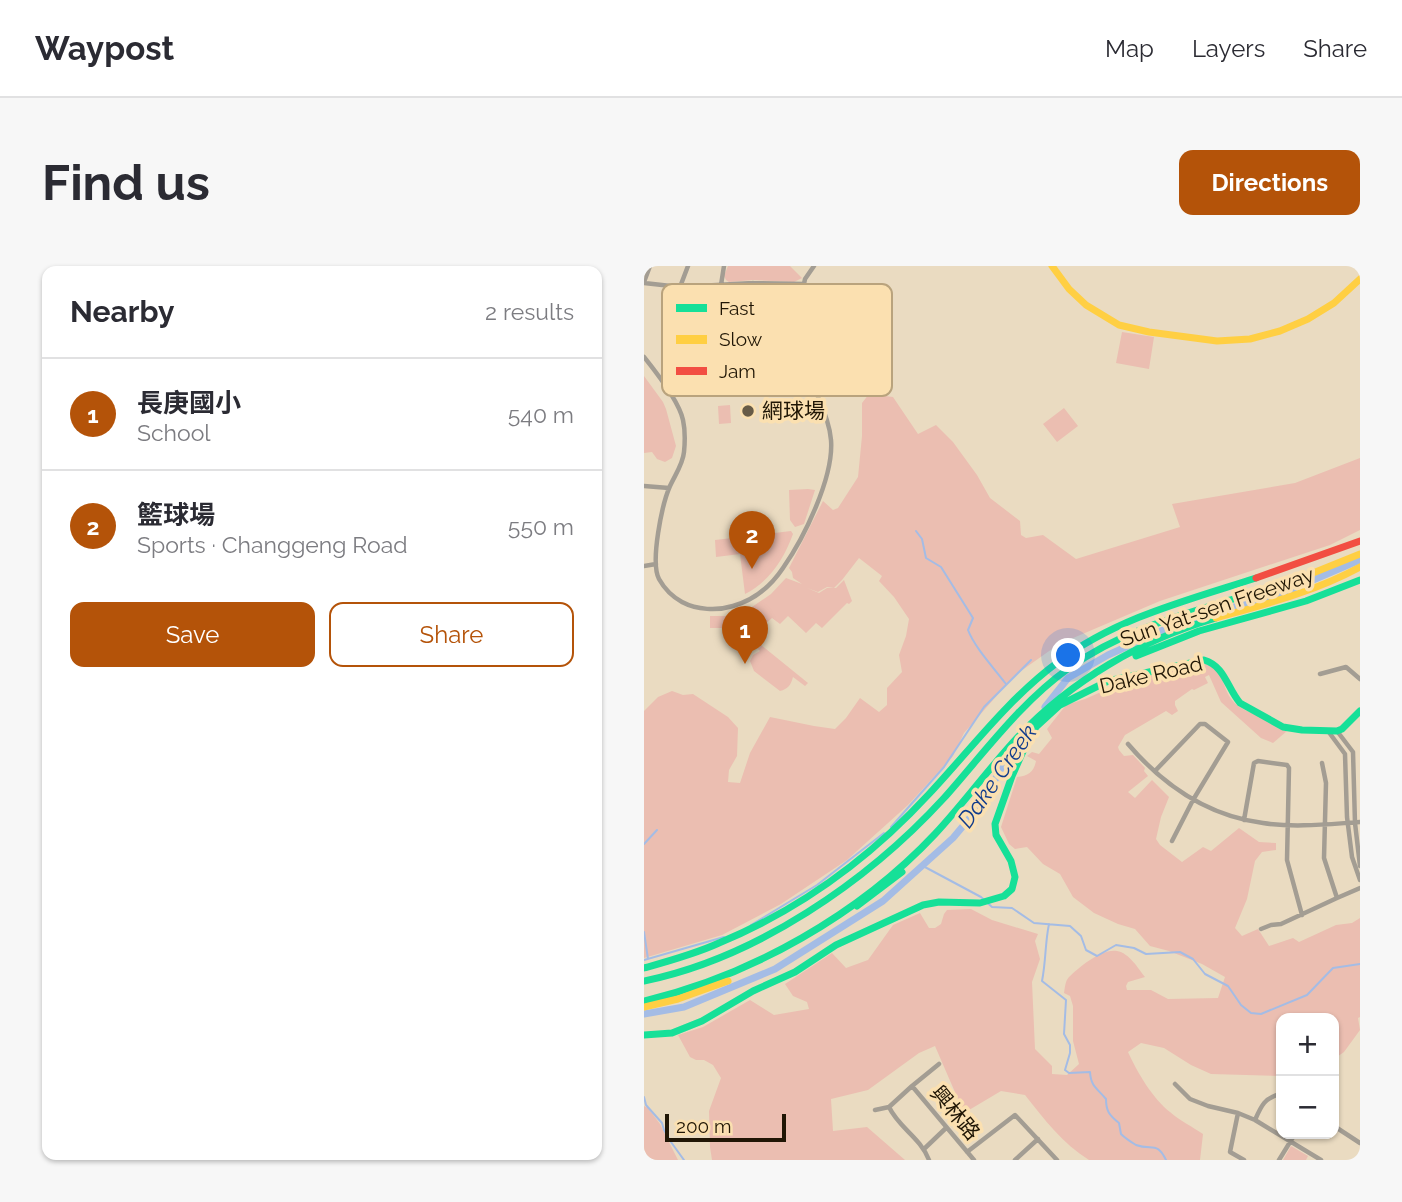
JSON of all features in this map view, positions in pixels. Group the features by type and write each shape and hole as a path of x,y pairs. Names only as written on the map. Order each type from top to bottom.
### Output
{"main road":[{"path":"1052,266 1069,289 1086,305 1119,325 1217,341 1250,339 1280,331 1308,319 1334,303 1360,279"},
{"name":"Sun Yat-sen Freeway","path":"644,968 688,957 732,938 787,910 849,868 911,813 1030,685 1084,644 1112,628 1177,602 1306,562 1360,541"},
{"name":"Sun Yat-sen Freeway","path":"644,981 696,968 747,947 794,920 862,874 923,820 1012,719 1066,670 1094,652 1158,622 1314,573 1360,554"},
{"path":"644,1001 733,974 809,932 855,902 897,869 936,833 1031,723 1053,703 1100,669 1178,631 1315,590 1360,567"},
{"path":"644,1007 678,999 747,972 814,935 878,891 932,844 1007,756 1055,706 1096,677 1168,642 1306,601 1360,580"},
{"name":"Dake Road","path":"644,1035 668,1034 702,1021 753,991 795,972 836,945 923,905 939,902 984,902 1004,897 1013,889 1014,884 1011,861 995,830 1012,776 1036,727 1056,708 1086,691 1118,678 1197,660 1210,661 1219,667 1231,693 1246,708 1286,727 1337,731"},
{"path":"1337,731 1360,711"}],"street":[{"path":"650,266 644,282 662,285"},
{"path":"681,284 688,266"},
{"path":"721,284 724,266"},
{"path":"737,284 804,284 814,266"},
{"path":"644,357 662,380"},
{"path":"672,396 683,418 684,453 669,488 658,527 658,578 678,600 692,607 724,608 744,603 771,584 783,569 818,504 831,458 828,421 819,396"},
{"path":"644,486 669,488"},
{"path":"644,566 656,564"},
{"path":"1320,674 1346,667 1360,679"},
{"path":"1155,771 1200,724 1205,724 1228,742 1172,841"},
{"path":"1328,730 1345,754 1347,817 1355,822"},
{"path":"1337,731 1353,752 1355,822 1352,857 1360,880"},
{"path":"1128,744 1175,788 1215,811 1265,824 1355,822"},
{"path":"1244,820 1254,763 1258,761 1287,765 1287,860 1302,915"},
{"path":"1322,763 1326,783 1324,858 1337,898"},
{"path":"1345,770 1353,770"},
{"path":"1354,839 1360,866"},
{"path":"1261,929 1281,924 1360,888"},
{"path":"875,1110 889,1107 939,1064"},
{"path":"1175,1084 1189,1099 1255,1120 1321,1160"},
{"name":"興林路","path":"912,1086 974,1160"},
{"path":"1255,1120 1262,1104 1276,1095"},
{"path":"889,1107 893,1115 925,1149 929,1160"},
{"path":"1238,1113 1230,1152 1244,1160"},
{"path":"967,1152 1015,1115 1057,1160"},
{"path":"925,1149 946,1128"},
{"path":"1339,1129 1360,1143"},
{"path":"1015,1160 1038,1139"},
{"path":"1279,1160 1292,1139"}],"shaded area":[{"path":"728,266 790,266 802,278 794,282 729,282 724,276"},
{"path":"1122,332 1154,337 1149,369 1116,363"},
{"path":"644,376 663,402 676,446 672,458 665,462 657,459 652,452 644,453"},
{"path":"867,396 893,397 918,434 936,425 953,442 990,498 1020,521 1021,535 1026,538 1043,535 1076,559 1180,527 1172,504 1295,483 1360,458 1360,530 1330,545 1160,601 1059,644 1014,676 964,733 953,756 908,805 847,860 781,904 722,935 644,958 644,711 658,697 672,691 683,695 693,694 728,717 738,728 737,756 729,770 728,782 740,783 750,753 770,717 835,729 860,698 879,712 887,705 887,688 902,672 899,655 909,619 879,581 882,576 859,558 834,588 844,580 852,601 822,628 816,623 806,633 788,616 780,624 772,618 764,625 749,609 771,594 786,578 802,584 793,578 789,568 823,501 833,510 838,508 858,477 862,403"},
{"path":"730,405 731,423 719,424 718,406"},
{"path":"1064,408 1078,426 1057,442 1043,424"},
{"path":"789,490 815,490 804,524 795,527 790,520"},
{"path":"791,531 793,534 775,569 745,594 740,554 716,557 715,540"},
{"path":"710,616 726,616 726,628 710,628"},
{"path":"761,645 808,683 805,686 793,677 789,686 780,691 754,671 750,661 753,655 760,651 758,649"},
{"path":"1207,663 1212,666 1235,703 1287,731 1273,743 1261,738 1221,702 1209,675 1205,677 1208,683 1192,689 1175,701 1178,711 1172,715 1166,711 1125,735 1119,750 1124,756 1133,755 1145,768 1148,776 1128,792 1135,798 1152,780 1169,797 1156,839 1182,862 1203,847 1211,851 1239,828 1259,842 1276,843 1276,850 1262,852 1255,861 1247,899 1235,928 1242,936 1258,929 1269,946 1293,938 1299,942 1336,925 1352,923 1360,918 1360,1030 1344,1052 1339,1056 1339,1013 1276,1013 1276,1076 1211,1074 1164,1048 1141,1043 1128,1052 1152,1093 1164,1107 1203,1134 1200,1160 1089,1160 1062,1139 1025,1095 1001,1091 964,1113 935,1046 919,1053 868,1090 831,1099 833,1131 867,1127 905,1160 712,1160 709,1111 721,1078 713,1065 690,1057 678,1035 703,1027 750,1000 774,1015 809,1009 807,1002 793,996 785,984 832,953 846,968 868,960 893,925 920,913 929,928 941,924 947,910 971,909 992,920 1038,934 1035,941 1040,959 1032,982 1035,1049 1052,1066 1052,1074 1067,1075 1079,1064 1073,1041 1073,1006 1070,996 1064,993 1067,980 1084,964 1104,953 1117,951 1125,955 1145,977 1128,982 1127,990 1151,990 1168,999 1218,998 1225,977 1202,964 1150,946 1135,929 1094,913 1073,897 1060,874 1043,864 1027,847 1015,849 1009,844 1001,827 1017,777 1030,773 1034,768 1036,761 1027,756 1032,752 1039,754 1052,738 1047,729 1066,705 1124,682"},
{"path":"644,1106 660,1124 678,1160 644,1160"},
{"path":"1291,1146 1308,1156 1306,1160 1283,1160"}],"waterway":[{"path":"916,531 922,539 926,558 941,567 973,618 968,630 975,644 1006,684"},
{"name":"Dake Creek","path":"1045,707 1068,678 1108,655 1179,623 1285,592 1360,560"},
{"path":"891,827 944,767 984,707 1031,660"},
{"name":"Dake Creek","path":"644,1014 684,1007 775,969 883,901 953,838 984,801 1007,757 1023,736"},
{"path":"644,844 657,830"},
{"path":"751,925 817,885 884,833"},
{"path":"923,866 981,897 992,907 1012,908 1034,923 1070,926 1081,936 1086,950 1097,956 1116,945 1134,948 1146,954 1180,952 1193,959 1205,974 1228,986 1241,1005 1251,1013 1261,1014 1307,995 1333,968 1360,964"},
{"path":"1049,924 1042,981 1066,1000 1064,1034 1070,1045 1070,1053 1065,1070 1069,1073 1090,1072 1093,1084 1106,1099 1109,1112 1119,1123 1121,1134 1136,1145 1157,1148 1166,1160"},
{"path":"644,932 648,959"},
{"path":"644,960 724,937"},
{"path":"644,1097 646,1105 662,1123 684,1160"}],"traffic: fast":[{"path":"644,968 701,951 749,930 805,898 858,861 929,794 1023,692 1080,647 1104,633 1153,612 1256,578"},
{"path":"1136,656 1199,631 1306,601 1360,580"},
{"path":"644,981 727,955 768,935 845,887 914,829 1034,697 1089,655 1152,625 1240,597"},
{"path":"644,1001 724,976 802,938 838,915 873,890 935,834 1018,737 1061,697 1109,664 1135,650 1216,618"},
{"path":"644,1035 672,1033 702,1021 753,991 795,972 836,945 923,905 939,902 980,903 1004,896 1012,889 1015,877 1011,861 996,835 995,824 1029,738 1036,727 1060,705 1108,681 1204,660 1217,667 1240,703 1283,727 1337,731 1360,711"},
{"path":"857,906 902,872"}],"traffic: slow":[{"path":"1052,266 1069,289 1086,305 1119,325 1217,341 1250,339 1280,331 1308,319 1334,303 1360,279"},
{"path":"1240,597 1308,575 1360,554"},
{"path":"1216,618 1307,590 1360,567"},
{"path":"644,1007 678,999 728,981"}],"traffic: jam":[{"path":"1256,578 1360,541"}],"place":[{"name":"網球場","path":"748,411"},
{"name":"籃球場","path":"752,569"},
{"name":"長庚國小","path":"745,664"}]}
